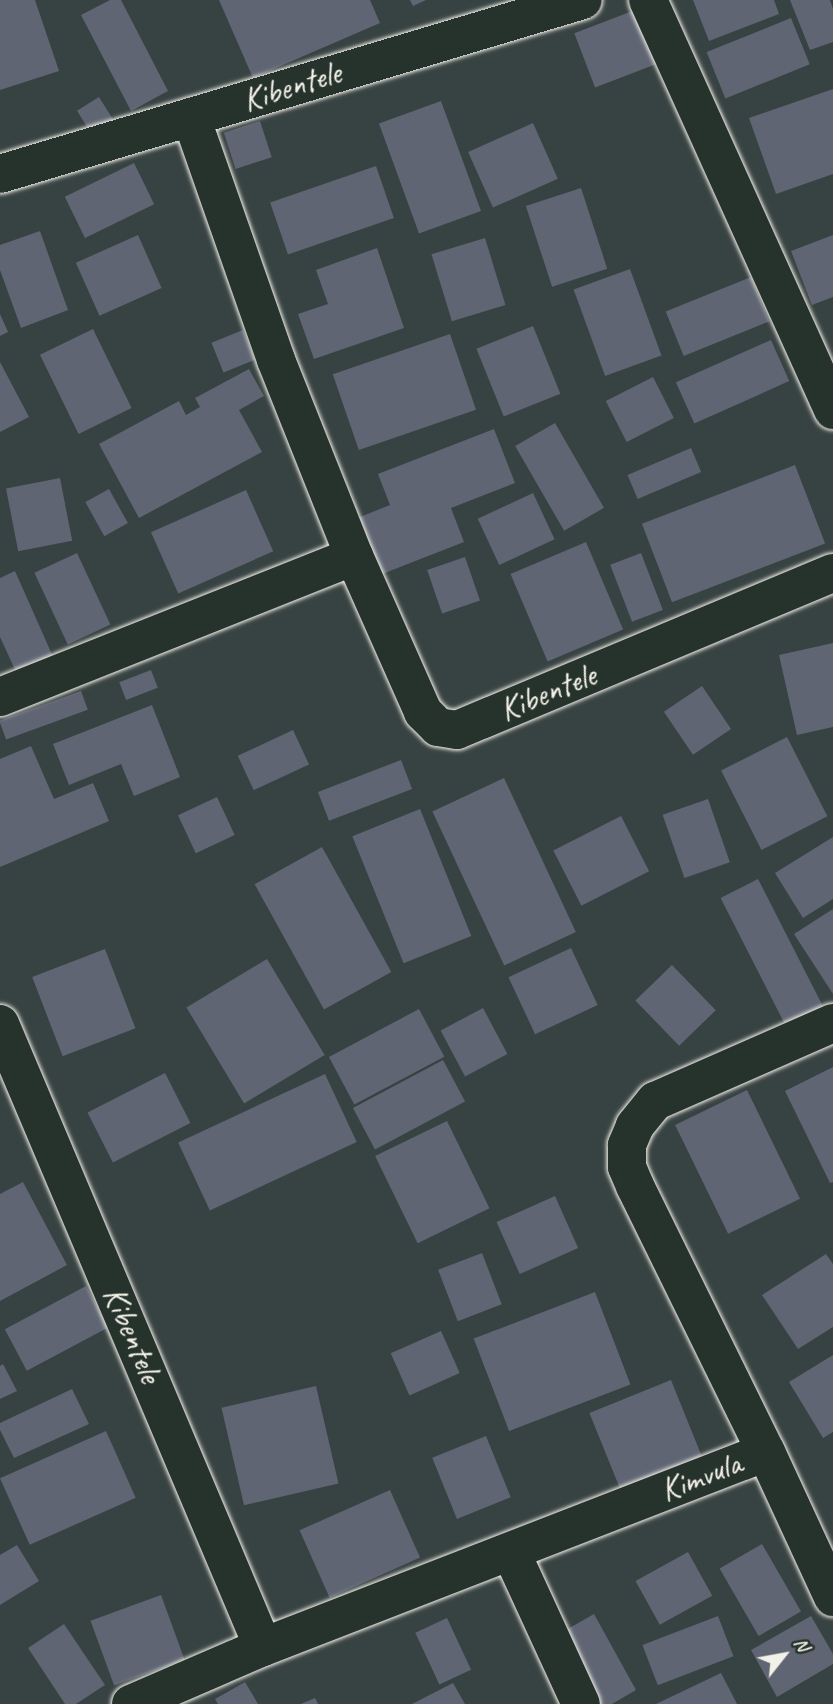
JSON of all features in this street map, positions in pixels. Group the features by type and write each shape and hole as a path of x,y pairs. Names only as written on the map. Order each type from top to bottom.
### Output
{"street":[{"name":"Kibentele","path":"0,174 583,0"},
{"path":"648,0 833,410"},
{"name":"Kibentele","path":"191,117 276,360 354,556 422,712 438,727 457,730 833,573"},
{"path":"0,697 354,556"},
{"name":"Kimvula","path":"131,1704 263,1647 766,1452 635,1186 627,1167 627,1145 635,1126 655,1101 833,1023"},
{"name":"Kibentele","path":"0,1024 263,1647"},
{"path":"766,1452 833,1597"},
{"path":"511,1552 581,1704"}],"building":[{"path":"0,0 35,0 59,71 0,90"},
{"path":"110,0 121,0 168,91 131,111 81,15"},
{"path":"219,0 370,0 380,23 253,78"},
{"path":"410,0 426,0 413,6"},
{"path":"693,0 774,0 779,14 709,41"},
{"path":"790,0 830,0 833,9 833,42 810,50"},
{"path":"635,10 656,64 595,87 574,33"},
{"path":"791,18 810,64 725,98 707,52"},
{"path":"833,89 833,174 776,194 749,118"},
{"path":"99,97 118,128 96,141 77,111"},
{"path":"441,101 481,211 419,234 379,124"},
{"path":"260,121 272,157 236,169 224,133"},
{"path":"533,123 558,179 493,208 468,152"},
{"path":"134,163 154,204 85,238 65,197"},
{"path":"376,166 394,218 288,254 270,202"},
{"path":"581,188 607,269 552,287 526,206"},
{"path":"40,231 68,310 21,328 0,270 0,245"},
{"path":"138,235 162,288 99,316 76,263"},
{"path":"833,235 833,297 812,305 791,251"},
{"path":"485,238 505,305 452,321 431,254"},
{"path":"377,248 404,328 314,359 298,314 328,304 316,270"},
{"path":"630,269 661,355 605,376 574,290"},
{"path":"751,277 769,322 684,356 666,311"},
{"path":"0,314 8,332 0,336"},
{"path":"533,326 560,394 504,417 476,349"},
{"path":"93,329 132,408 79,434 40,355"},
{"path":"243,330 255,360 223,372 211,343"},
{"path":"450,334 476,410 359,450 333,374"},
{"path":"771,340 789,381 694,423 676,382"},
{"path":"0,362 29,417 0,432"},
{"path":"249,369 264,396 239,410 262,452 139,518 99,444 179,401 186,415 200,407 195,398"},
{"path":"653,377 674,418 627,442 606,401"},
{"path":"555,423 604,508 564,531 515,446"},
{"path":"494,429 515,483 451,508 464,542 377,576 355,519 390,505 378,474"},
{"path":"691,448 701,472 638,499 627,475"},
{"path":"795,465 825,543 672,602 642,524"},
{"path":"60,478 72,541 18,551 6,488"},
{"path":"109,489 128,523 104,536 85,502"},
{"path":"246,490 273,551 178,594 151,532"},
{"path":"533,493 555,539 499,565 478,519"},
{"path":"586,542 623,629 548,661 511,574"},
{"path":"77,553 110,625 68,644 34,573"},
{"path":"641,553 663,610 632,622 610,565"},
{"path":"465,557 480,600 442,614 427,570"},
{"path":"15,571 54,659 17,674 0,637 0,578"},
{"path":"833,643 833,727 797,735 779,655"},
{"path":"151,670 158,688 126,700 119,682"},
{"path":"702,686 731,729 693,755 664,712"},
{"path":"81,691 88,710 6,740 0,720"},
{"path":"152,705 180,777 134,796 121,764 69,785 53,744"},
{"path":"293,730 309,764 254,790 238,756"},
{"path":"787,737 827,816 761,850 721,771"},
{"path":"31,746 54,799 93,783 109,821 0,867 0,759"},
{"path":"401,760 412,789 329,821 318,792"},
{"path":"504,778 576,932 504,965 432,811"},
{"path":"217,797 235,835 196,853 178,815"},
{"path":"708,799 730,862 684,878 663,815"},
{"path":"420,809 471,936 404,963 352,836"},
{"path":"621,816 649,871 581,906 553,851"},
{"path":"833,837 833,899 803,918 775,873"},
{"path":"322,847 391,972 324,1009 255,884"},
{"path":"758,879 827,1015 790,1034 721,898"},
{"path":"833,909 833,994 794,934"},
{"path":"571,948 598,1005 535,1034 508,977"},
{"path":"105,949 135,1028 63,1056 32,977"},
{"path":"267,959 325,1055 244,1103 186,1007"},
{"path":"672,965 716,1010 679,1046 635,1000"},
{"path":"483,1008 507,1054 465,1076 441,1031"},
{"path":"419,1009 444,1057 354,1105 329,1057"},
{"path":"443,1060 465,1101 375,1149 353,1108"},
{"path":"833,1067 833,1182 830,1183 785,1091"},
{"path":"165,1073 190,1123 113,1162 87,1112"},
{"path":"325,1074 357,1142 210,1210 178,1142"},
{"path":"747,1090 800,1199 728,1234 675,1125"},
{"path":"447,1121 490,1208 418,1243 375,1156"},
{"path":"23,1182 67,1265 0,1301 0,1194"},
{"path":"555,1196 578,1248 520,1274 497,1222"},
{"path":"482,1253 502,1304 458,1321 438,1270"},
{"path":"826,1254 833,1264 833,1327 798,1349 762,1295"},
{"path":"86,1286 108,1327 27,1371 5,1329"},
{"path":"595,1292 630,1384 509,1431 474,1339"},
{"path":"441,1331 460,1373 409,1395 391,1353"},
{"path":"833,1355 833,1432 823,1438 789,1382"},
{"path":"3,1364 17,1391 0,1399 0,1366"},
{"path":"671,1380 702,1458 621,1491 589,1413"},
{"path":"316,1386 338,1483 244,1505 221,1408"},
{"path":"72,1389 89,1424 14,1458 0,1430 0,1423"},
{"path":"106,1431 136,1498 30,1545 0,1478"},
{"path":"486,1436 511,1497 457,1519 432,1458"},
{"path":"390,1490 420,1558 330,1598 300,1530"},
{"path":"762,1544 801,1612 759,1636 720,1568"},
{"path":"17,1545 39,1581 0,1605 0,1555"},
{"path":"688,1552 712,1596 660,1625 636,1581"},
{"path":"161,1595 185,1660 114,1685 91,1621"},
{"path":"594,1614 636,1690 612,1704 598,1704 559,1634"},
{"path":"718,1616 733,1656 658,1685 642,1645"},
{"path":"811,1616 833,1654 833,1664 777,1697 751,1650"},
{"path":"447,1618 471,1670 439,1684 415,1633"},
{"path":"64,1624 105,1685 76,1704 65,1704 28,1648"},
{"path":"721,1673 737,1704 656,1704"},
{"path":"245,1682 258,1704 218,1704 215,1699"},
{"path":"453,1683 465,1704 412,1704"},
{"path":"315,1698 318,1704 301,1704"}]}
